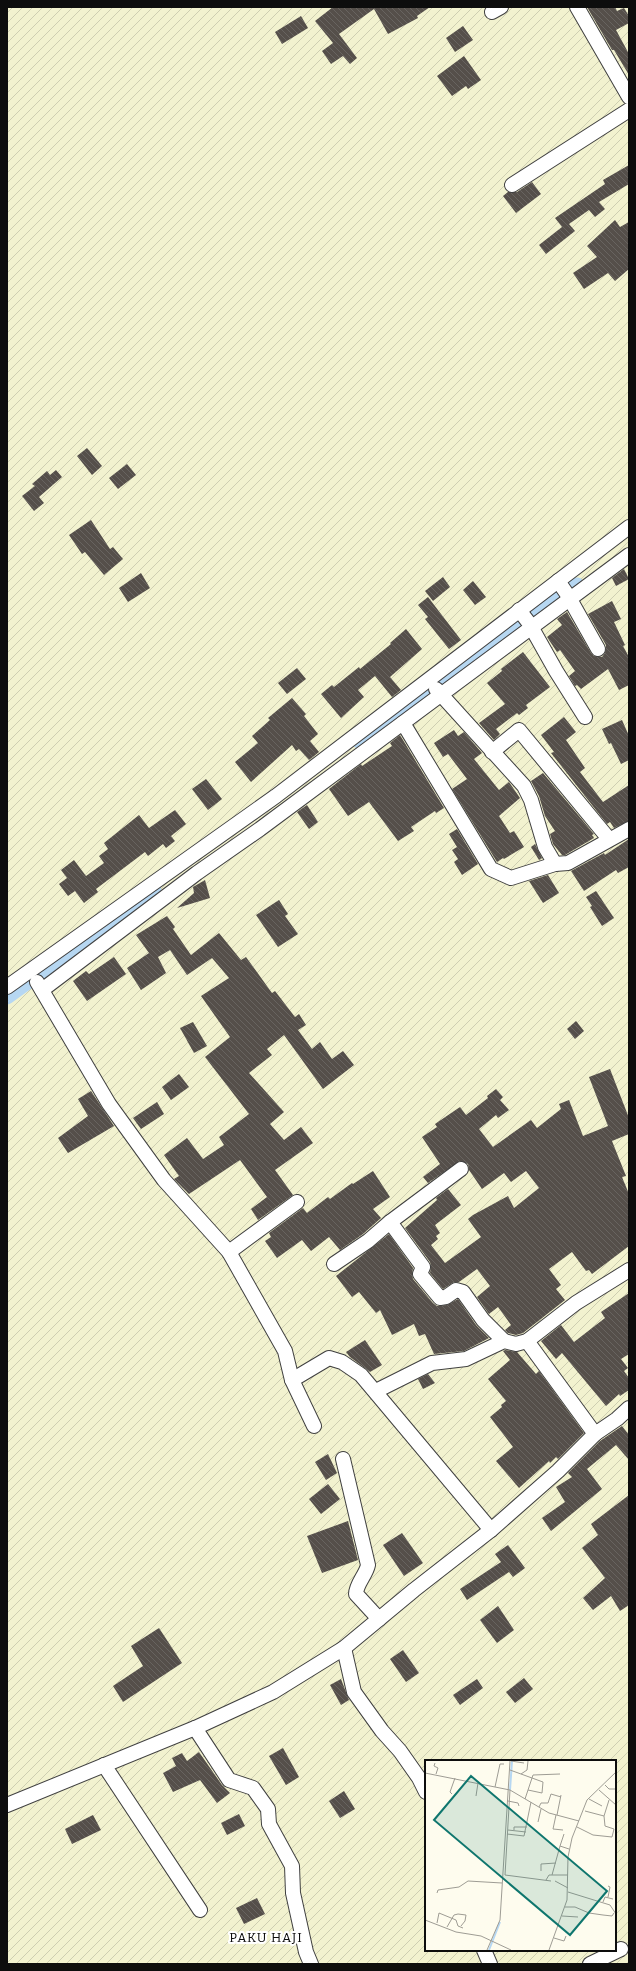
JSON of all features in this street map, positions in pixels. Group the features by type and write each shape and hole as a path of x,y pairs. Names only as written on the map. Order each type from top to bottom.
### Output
{"street":[{"path":"577,7 629,97"},
{"path":"512,185 629,110"},
{"path":"37,980 158,878 436,687 564,590 629,527"},
{"path":"7,987 37,980 197,873 260,829 403,723 436,687 564,590 629,555"},
{"path":"564,590 598,649"},
{"path":"526,618 585,718"},
{"path":"436,687 492,752 517,777 528,793 545,847 555,864"},
{"path":"403,723 491,869 511,878 555,864 568,864 609,839 629,829"},
{"path":"492,752 519,730 609,839"},
{"path":"37,980 109,1104 164,1180 229,1252 285,1351 292,1380 314,1426"},
{"path":"334,1264 368,1241 390,1222 461,1169"},
{"path":"229,1252 297,1202"},
{"path":"390,1222 423,1267 420,1274 440,1298 446,1297 456,1290 463,1292 483,1320 504,1340 516,1344 527,1341 576,1303 629,1270"},
{"path":"376,1392 404,1376 432,1363 466,1359 504,1340"},
{"path":"527,1341 595,1434"},
{"path":"292,1380 329,1358 352,1367 376,1392 433,1463 491,1530"},
{"path":"7,1805 195,1728 273,1692 344,1648 491,1530 558,1471 595,1434 617,1419 629,1408"},
{"path":"343,1459 368,1565 367,1570 356,1590 356,1594 379,1619"},
{"path":"344,1648 354,1692 382,1731 400,1751 419,1778 425,1790"},
{"path":"195,1728 229,1780 253,1788 268,1809 268,1824 292,1866 293,1893 306,1952 311,1964"},
{"path":"104,1765 200,1910"},
{"path":"590,1964 621,1949"},
{"path":"484,1951 490,1964"}],"green space":[{"path":"7,7 629,7 629,1964 7,1964"}],"building":[{"path":"333,7 430,7 417,16 418,18 388,34 374,9 339,34 357,58 350,64 343,56 331,64 322,51 333,43 315,21"},
{"path":"587,7 615,7 617,11 624,8 629,16 629,23 616,30 629,54 629,75 614,50 612,50"},
{"path":"301,16 308,28 282,44 275,32"},
{"path":"463,26 473,40 455,52 446,38"},
{"path":"464,56 481,80 468,89 466,86 452,96 437,76"},
{"path":"629,165 629,184 599,202 605,209 595,217 589,210 569,224 575,231 546,254 539,245 562,227 555,218 605,184 603,180"},
{"path":"532,182 541,194 516,213 503,196 508,192 517,192"},
{"path":"615,220 620,227 629,222 629,269 615,281 608,273 584,289 573,273 597,257 587,246"},
{"path":"87,448 102,466 92,475 77,456"},
{"path":"127,464 136,475 118,489 109,478"},
{"path":"56,470 62,477 39,497 44,503 34,511 22,496 35,486 32,484 47,471 50,475"},
{"path":"91,520 110,549 113,547 123,559 104,575 85,552 82,554 69,535"},
{"path":"624,569 629,579 616,586 612,578"},
{"path":"141,573 150,588 128,602 119,588"},
{"path":"443,577 450,587 433,601 425,591"},
{"path":"473,581 486,597 475,605 463,590"},
{"path":"428,597 461,640 449,649 425,619 428,617 418,605"},
{"path":"612,601 621,619 614,622 629,657 629,685 619,690 608,669 581,689 577,685 575,686 569,676 575,671 560,650 557,652 547,637 562,625 557,619 567,612 591,653 594,656 602,657 605,653 606,645 588,614"},
{"path":"406,629 422,649 390,677 401,690 392,697 375,676 358,690 364,697 341,718 321,694 332,685 334,687 359,667 360,669 391,644 390,643"},
{"path":"523,652 550,687 526,705 528,708 519,715 517,713 496,729 500,734 494,740 479,723 505,704 487,683 502,671 501,669"},
{"path":"297,668 306,679 287,694 278,683"},
{"path":"292,698 306,714 304,716 318,734 310,741 319,752 309,760 299,749 296,751 292,745 251,782 235,762 258,743 252,736 270,720 268,718"},
{"path":"564,717 576,732 566,740 585,768 580,772 603,802 629,785 629,821 614,828 610,822 607,824 551,753 554,752 541,735"},
{"path":"622,720 629,736 629,760 621,764 611,743 609,744 602,729"},
{"path":"454,730 458,736 464,732 482,753 474,759 499,790 509,782 520,798 499,816 510,833 514,831 524,847 497,862 452,789 467,779 448,754 443,757 434,743"},
{"path":"400,735 444,808 436,813 435,811 411,827 414,831 398,841 369,802 348,816 329,789 361,764 362,766 392,746 390,743"},
{"path":"543,773 594,834 592,835 594,838 565,855 562,855 553,844 550,834 555,831 545,816 539,796 531,781"},
{"path":"206,779 222,799 208,810 192,789"},
{"path":"307,805 318,822 309,829 297,812"},
{"path":"175,810 186,824 171,836 175,841 166,848 163,844 148,856 145,852 96,889 98,892 84,903 75,891 68,896 59,884 67,878 61,870 74,860 86,876 104,863 99,856 108,849 104,843 139,815 149,828"},
{"path":"457,829 478,864 462,875 454,862 458,859 452,850 457,847 449,834"},
{"path":"629,839 629,867 618,873 616,870 584,891 571,871 604,853 605,855"},
{"path":"535,844 542,858 539,860 531,847"},
{"path":"548,875 559,893 543,903 529,881"},
{"path":"205,880 210,898 177,908 194,893 193,887"},
{"path":"596,891 614,918 602,926 590,907 592,906 586,897"},
{"path":"279,900 288,914 285,916 298,934 278,947 256,915"},
{"path":"167,916 175,927 173,929 191,955 219,933 241,960 246,957 272,993 275,991 295,1017 299,1014 306,1025 298,1030 312,1049 320,1042 332,1059 343,1051 354,1065 323,1089 284,1035 267,1049 272,1055 249,1073 284,1112 270,1124 284,1140 301,1127 313,1143 275,1170 293,1195 258,1220 251,1209 267,1197 240,1160 189,1194 174,1179 179,1176 164,1155 187,1138 203,1159 224,1145 219,1137 249,1114 205,1057 230,1037 201,996 229,978 212,958 187,975 170,950 158,957 166,973 141,990 127,968 149,953 136,935"},
{"path":"114,957 126,974 87,1001 73,981 86,971 89,974"},
{"path":"576,1021 584,1031 575,1039 567,1029"},
{"path":"193,1022 207,1046 194,1053 180,1028"},
{"path":"610,1069 629,1118 629,1134 612,1141 626,1176 622,1177 629,1194 629,1246 592,1274 589,1270 586,1271 572,1252 549,1269 561,1285 556,1289 565,1300 523,1333 516,1335 508,1333 505,1330 511,1325 498,1307 489,1314 477,1297 490,1286 477,1269 459,1282 454,1282 443,1289 430,1273 430,1262 405,1228 437,1200 436,1198 448,1189 461,1205 435,1225 440,1233 436,1236 438,1239 431,1245 445,1263 481,1237 468,1219 473,1215 508,1196 514,1208 539,1188 526,1171 511,1182 504,1173 482,1189 469,1170 468,1164 460,1161 428,1183 423,1177 440,1164 422,1137 437,1127 435,1124 460,1107 466,1115 488,1098 487,1096 496,1089 503,1097 500,1100 509,1110 498,1118 496,1115 479,1129 493,1147 531,1120 537,1128 561,1109 559,1104 569,1100 583,1136 608,1126 589,1077"},
{"path":"179,1074 189,1087 171,1100 162,1087"},
{"path":"91,1091 114,1126 68,1153 58,1138 88,1116 78,1099"},
{"path":"157,1102 164,1114 141,1129 133,1118"},
{"path":"373,1171 390,1197 373,1209 381,1218 363,1234 340,1250 329,1237 311,1251 302,1240 277,1258 265,1241 271,1237 269,1233 303,1208 307,1213 328,1197 330,1199 352,1183 353,1184"},
{"path":"389,1234 413,1268 413,1279 433,1303 437,1306 447,1305 458,1299 476,1325 489,1338 464,1351 434,1354 425,1334 419,1336 414,1324 392,1335 380,1310 376,1313 359,1292 352,1297 336,1276"},
{"path":"629,1293 629,1354 621,1359 628,1368 624,1371 629,1378 629,1390 620,1396 619,1394 606,1406 562,1353 556,1359 541,1341 561,1325 574,1342 605,1318 601,1312"},
{"path":"365,1340 382,1365 370,1372 350,1357 346,1352"},
{"path":"503,1351 517,1352 536,1374 539,1371 584,1433 558,1459 556,1457 550,1463 549,1461 519,1488 496,1461 513,1447 490,1417 502,1407 501,1405 506,1401 488,1379 510,1360"},
{"path":"428,1374 435,1383 423,1389 418,1379"},
{"path":"622,1426 629,1435 629,1460 616,1445 587,1469 602,1489 551,1531 542,1518 565,1502 556,1487 572,1477 568,1473 600,1441"},
{"path":"328,1454 337,1473 326,1480 315,1462"},
{"path":"328,1484 340,1499 321,1514 309,1499"},
{"path":"629,1495 629,1605 620,1611 611,1596 593,1610 583,1598 605,1578 582,1548 598,1535 591,1524"},
{"path":"348,1521 358,1560 322,1573 307,1536"},
{"path":"402,1533 423,1563 404,1576 383,1545"},
{"path":"508,1545 525,1568 513,1577 509,1572 467,1600 460,1589 501,1562 495,1554"},
{"path":"498,1606 514,1630 497,1643 480,1620"},
{"path":"159,1628 182,1663 123,1702 113,1686 143,1666 131,1646"},
{"path":"403,1650 419,1673 406,1682 390,1659"},
{"path":"524,1678 533,1689 515,1703 506,1692"},
{"path":"341,1679 349,1700 341,1705 330,1685"},
{"path":"477,1679 483,1688 460,1705 453,1695"},
{"path":"283,1748 299,1777 286,1785 269,1756"},
{"path":"199,1752 222,1785 230,1793 217,1803 200,1780 173,1792 163,1773 176,1766 172,1758 182,1753 187,1761"},
{"path":"344,1791 355,1809 340,1818 329,1801"},
{"path":"239,1814 245,1826 227,1835 221,1823"},
{"path":"93,1815 101,1830 72,1844 65,1829"},
{"path":"257,1898 265,1914 244,1924 236,1908"}],"waterway":[{"path":"359,741 435,684 577,585"},
{"path":"7,997 154,891"}],"district":[{"name":"PAKU HAJI","path":"266,1937"}]}
